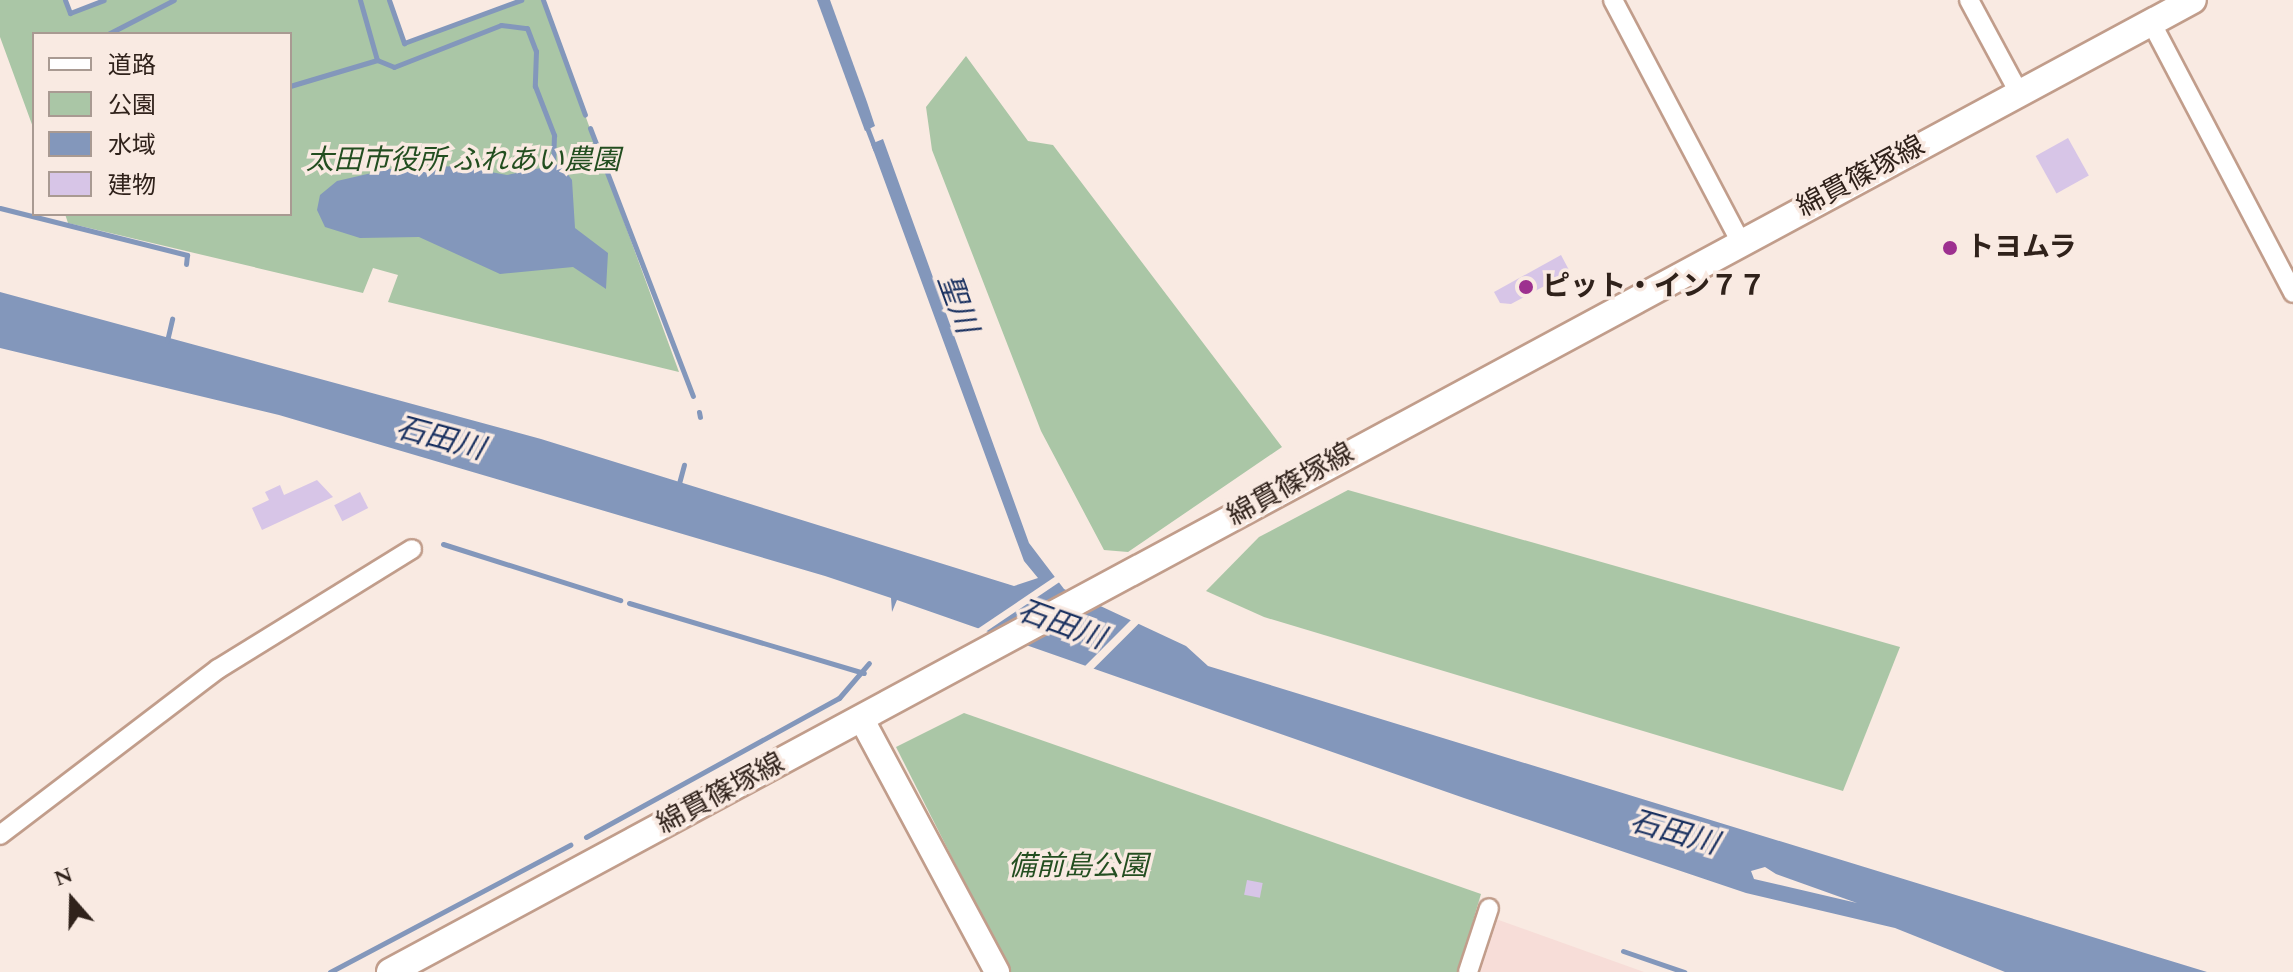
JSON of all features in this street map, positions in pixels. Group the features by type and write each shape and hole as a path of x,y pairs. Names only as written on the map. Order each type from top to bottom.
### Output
{"main road":[{"name":"綿貫篠塚線","path":"390,972 1740,241 2193,0"}],"street":[{"path":"1613,0 1740,241"},
{"path":"1969,0 2019,93"},
{"path":"2151,22 2292,290"},
{"path":"0,835 218,669 412,549"},
{"path":"861,718 997,972"},
{"path":"1468,972 1489,908"}],"shaded area":[{"path":"1493,918 1644,972 1478,972"}],"green space":[{"name":"太田市役所 ふれあい農園","path":"0,0 65,0 70,12 104,0 389,0 405,43 521,0 543,0 679,372 388,302 398,275 373,268 363,293 68,223 66,216 292,216 292,32 32,32 32,125 0,37"},
{"path":"966,56 1028,141 1053,145 1282,447 1128,552 1104,550 1041,431 932,150 926,107"},
{"path":"1348,490 1900,647 1843,791 1264,617 1206,591 1259,537"},
{"name":"備前島公園","path":"964,713 1481,894 1458,972 1010,972 896,747"}],"water":[{"path":"817,0 830,0 875,126 865,131"},
{"name":"石田川","path":"883,139 1029,543 1064,589 1186,646 1208,666 2207,972 2005,972 1895,928 1746,893 897,600 892,612 891,598 825,576 279,415 0,348 0,292 541,439 1014,586 1038,578 1024,561 871,144","holes":["1765,867 1776,874 1857,903 1754,879 1751,871"]},
{"path":"560,164 572,180 575,228 608,253 606,289 573,267 500,274 419,237 360,238 325,227 317,210 320,195 337,181 389,169 458,166 507,175"}],"pier":[{"path":"1059,574 1063,580 971,642 967,636"},
{"path":"1134,617 1140,623 1077,686 1071,680"}],"building":[{"path":"2068,138 2089,176 2056,194 2036,156"},
{"path":"1561,255 1569,270 1563,276 1511,304 1500,303 1494,292"},
{"path":"317,480 333,497 262,530 252,508 269,500 265,492 280,485 284,495"},
{"path":"360,492 368,508 342,521 334,505"},
{"path":"1247,880 1263,883 1260,898 1244,895"}],"waterway":[{"path":"65,0 70,13 104,0"},
{"path":"112,32 174,0"},
{"path":"360,0 377,60 394,67 501,25 527,28 536,51 535,86 554,135 553,165"},
{"path":"389,0 404,43 521,0"},
{"path":"543,0 585,115"},
{"path":"292,85 377,60"},
{"name":"聖川","path":"866,125 875,149"},
{"path":"590,128 693,396"},
{"path":"0,208 187,255 186,264"},
{"path":"167,341 172,319"},
{"path":"699,412 700,417"},
{"path":"678,487 684,465"},
{"path":"443,544 620,600"},
{"path":"629,603 864,673"},
{"path":"586,837 839,698 869,663"},
{"path":"330,972 570,845"},
{"path":"1623,951 1684,972"}],"place":[{"name":"トヨムラ","path":"1950,248"},
{"name":"ピット・イン７７","path":"1526,287"}]}
